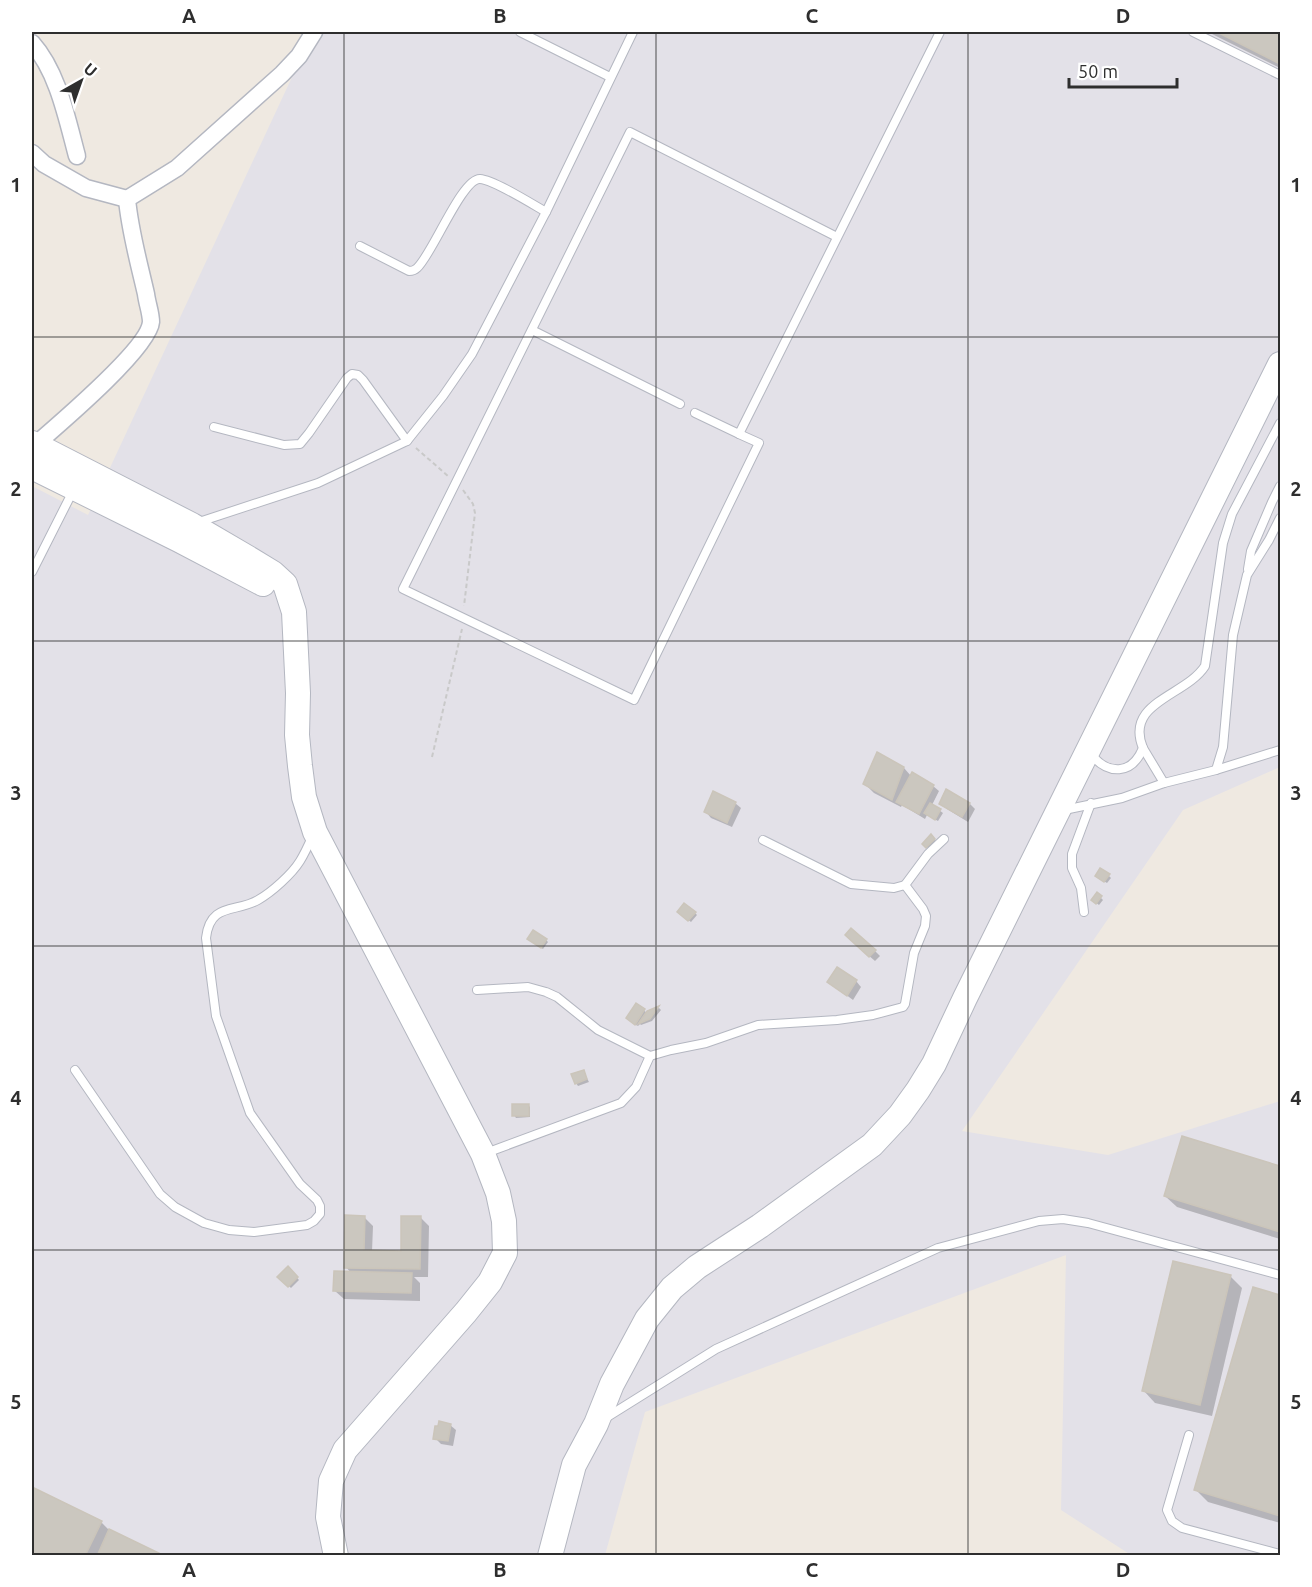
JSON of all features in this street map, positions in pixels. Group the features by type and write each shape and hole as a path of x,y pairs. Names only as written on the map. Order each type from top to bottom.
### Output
{"street":[{"path":"32,153 44,164 86,188 127,199 177,168 282,74 299,56 314,32"},
{"path":"32,43 50,71 77,156"},
{"path":"127,199 129,223 151,321 148,332 127,359 32,452 78,479 273,573 285,584 294,612 300,766 304,796 315,832 483,1154 498,1193 504,1221 505,1252 490,1282 345,1450 331,1481 328,1517 336,1556"},
{"path":"550,1556 574,1465 596,1424 612,1384 647,1319 672,1288 697,1267 760,1226 872,1145 900,1115 934,1064 1281,364"}],"lane":[{"path":"520,32 610,77"},
{"path":"185,532 318,483 407,441 443,396 472,354 546,212 633,32"},
{"path":"739,434 940,32"},
{"path":"1193,32 1281,75"},
{"path":"695,414 759,443 634,700 403,589 630,132 837,237"},
{"path":"360,246 409,271 415,270 464,191 475,179 494,183 546,212"},
{"path":"532,330 680,404"},
{"path":"214,427 284,445 300,444 346,378 352,374 358,375 363,380 407,441"},
{"path":"1164,783 1143,748 1139,728 1145,714 1155,704 1199,675 1204,666 1223,543 1232,514 1281,423"},
{"path":"32,572 78,479"},
{"path":"1216,770 1223,747 1233,635 1251,551 1281,486"},
{"path":"1247,575 1281,518"},
{"path":"1088,750 1109,769 1122,769 1134,764 1143,748"},
{"path":"1058,812 1122,798 1164,783 1281,750"},
{"path":"1084,912 1081,888 1072,868 1072,854 1091,803"},
{"path":"75,1070 160,1194 175,1207 204,1223 229,1230 254,1232 307,1225 314,1221 320,1214 317,1200 300,1184 250,1113 216,1016 206,938 207,926 221,912 257,901 279,884 299,863 315,832"},
{"path":"763,840 851,884 894,888 905,885 928,854 944,839"},
{"path":"477,990 528,987 546,992 557,997 597,1030 650,1056 706,1043 758,1025 837,1020 873,1015 903,1007 914,953 925,926 926,916 923,909 905,885"},
{"path":"483,1154 621,1103 636,1087 650,1056"},
{"path":"596,1424 716,1349 938,1248 1039,1221 1063,1219 1088,1223 1281,1275"},
{"path":"1189,1435 1167,1510 1172,1521 1182,1528 1281,1554"}],"path":[{"path":"407,441 448,477"},
{"path":"457,484 465,491 473,504 475,513 464,609"},
{"path":"432,757 463,620"}],"shaded area":[{"path":"313,32 1280,32 1280,767 1183,810 962,1131 1108,1155 1280,1101 1280,1555 1131,1555 1061,1510 1066,1255 645,1412 605,1555 32,1555 32,486 88,515"}],"building":[{"path":"1217,32 1280,32 1280,64"},
{"path":"877,752 904,767 892,800 863,784"},
{"path":"912,772 934,785 919,814 896,802"},
{"path":"946,789 970,803 962,817 939,804"},
{"path":"713,791 736,802 727,823 704,812"},
{"path":"930,803 941,809 935,820 924,813"},
{"path":"931,834 935,839 926,848 922,844"},
{"path":"1100,868 1110,874 1104,882 1095,876"},
{"path":"1097,892 1102,896 1096,904 1091,900"},
{"path":"684,903 696,912 688,921 677,912"},
{"path":"851,928 876,950 869,957 845,935"},
{"path":"533,930 547,939 541,948 527,939"},
{"path":"837,967 857,980 847,996 827,982"},
{"path":"636,1003 645,1009 635,1025 626,1018"},
{"path":"659,1006 650,1019 638,1024 647,1011"},
{"path":"584,1070 587,1079 575,1084 571,1074"},
{"path":"512,1104 529,1104 529,1116 512,1116"},
{"path":"1182,1136 1280,1166 1280,1232 1164,1196"},
{"path":"345,1215 365,1216 364,1250 401,1251 401,1216 421,1216 420,1269 344,1268"},
{"path":"1173,1261 1231,1275 1200,1405 1142,1391"},
{"path":"288,1266 298,1277 288,1287 277,1277"},
{"path":"334,1271 412,1273 411,1293 333,1291"},
{"path":"1253,1287 1280,1295 1280,1516 1194,1490"},
{"path":"439,1421 451,1424 448,1441 433,1439 435,1426 438,1426"},
{"path":"32,1487 102,1521 85,1556 32,1555"},
{"path":"109,1529 161,1554 160,1556 97,1556"}]}
